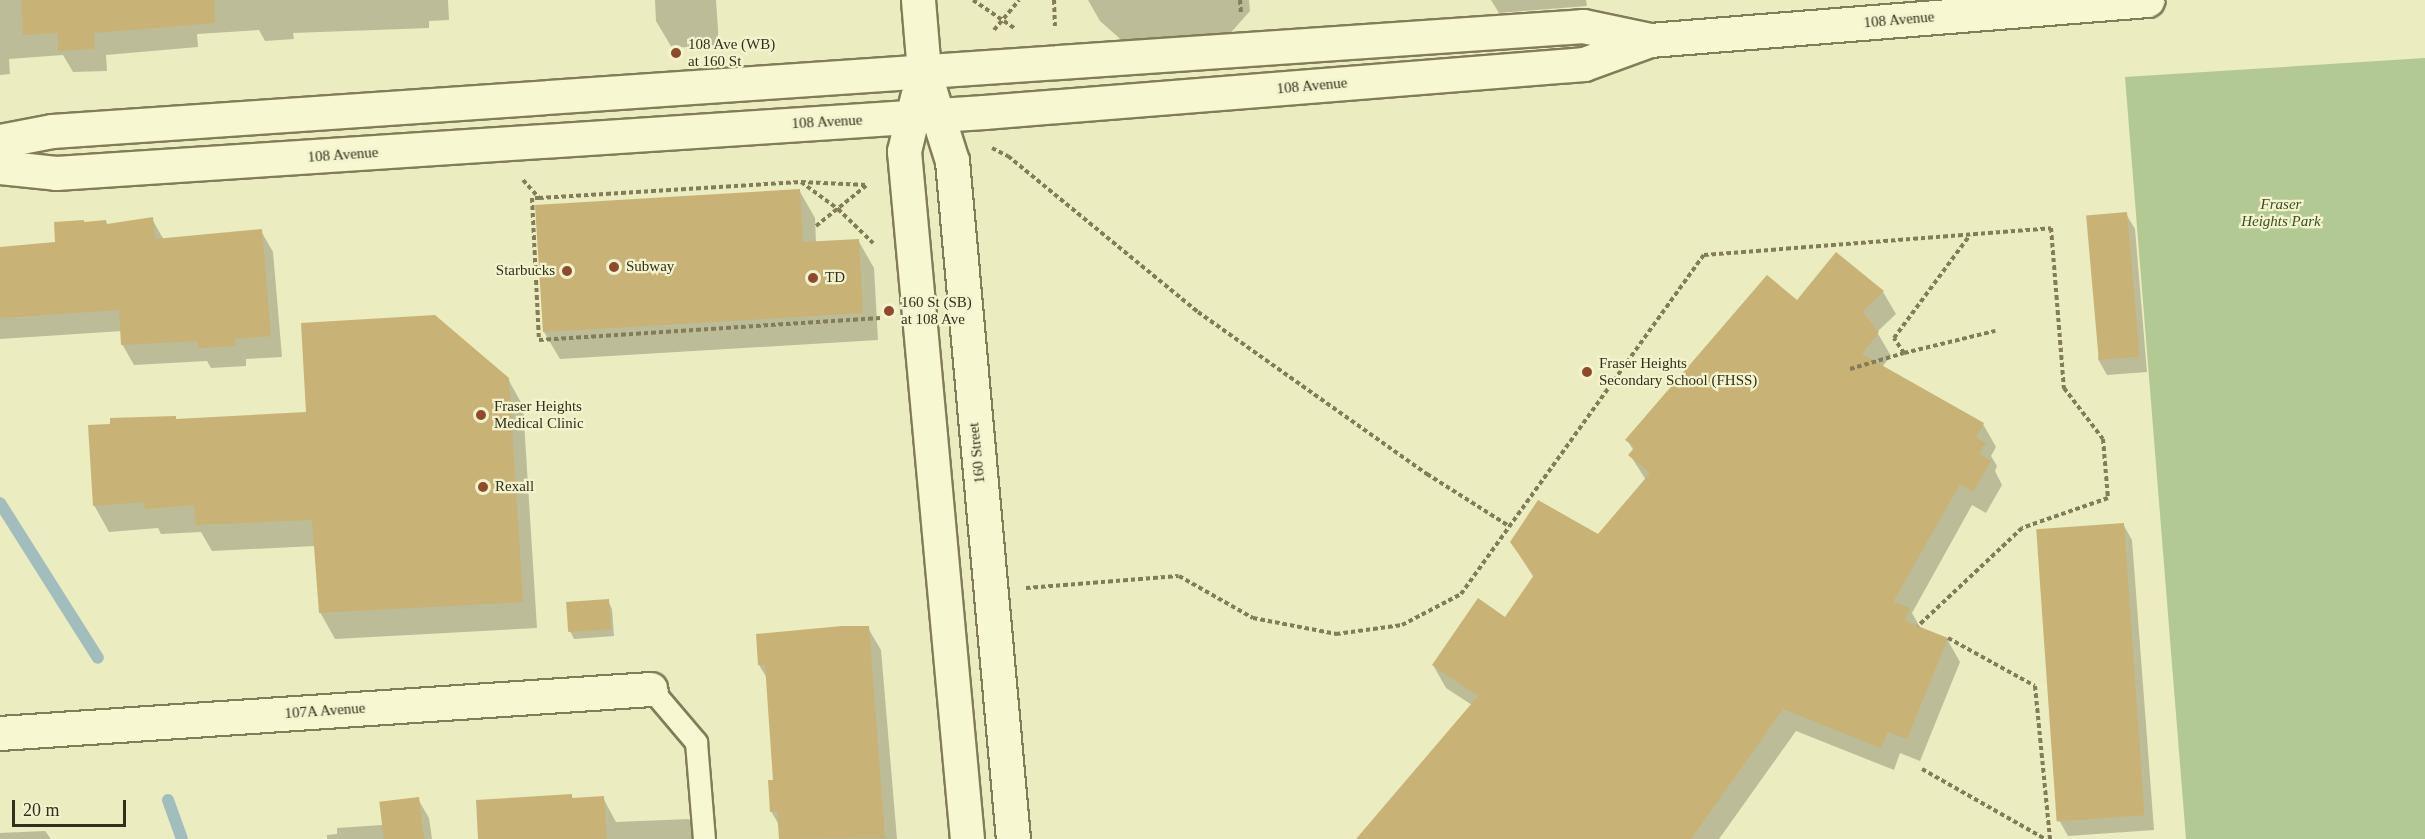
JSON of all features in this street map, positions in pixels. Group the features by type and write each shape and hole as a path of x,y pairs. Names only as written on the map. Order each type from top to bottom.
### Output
{"street":[{"name":"160 Street","path":"918,0 926,116 952,161 1012,839"},
{"name":"108 Avenue","path":"0,167 56,174 926,116 1584,64 1650,40 2147,0"},
{"name":"108 Avenue","path":"0,141 52,131 1583,27 1650,40"},
{"path":"926,116 904,151 967,839"},
{"path":"943,558 969,591 984,773 1012,839"},
{"name":"107A Avenue","path":"0,733 651,689"}],"lane":[{"path":"651,689 696,742 704,839"}],"path":[{"path":"973,0 1020,33"},
{"path":"990,34 1019,0"},
{"path":"987,146 1008,156 1198,312 1427,474 1509,526"},
{"path":"516,173 539,198"},
{"path":"801,182 838,209 873,243"},
{"path":"816,226 867,184 801,182 532,198 539,340 880,318"},
{"path":"1025,588 1179,576 1253,618 1336,634 1402,625 1461,594 1704,255 2050,228 2064,388 2103,439 2108,498 2022,528 1918,626"},
{"path":"1904,353 1894,338 1970,235"},
{"path":"1850,369 1995,331"},
{"path":"1948,638 2035,686 2050,839"},
{"path":"1922,769 2045,839"}],"green space":[{"name":"Fraser Heights Park","path":"2425,58 2425,839 2186,839 2125,77"}],"building":[{"path":"21,0 214,0 215,23 94,33 95,49 58,51 58,33 23,35"},
{"path":"800,189 803,242 859,239 863,313 543,332 535,205"},
{"path":"2127,212 2140,356 2099,360 2086,216"},
{"path":"153,217 155,239 262,229 271,336 235,339 235,346 198,348 197,341 121,345 119,310 0,318 0,247 55,242 54,222 106,220 107,224"},
{"path":"1836,252 1884,291 1862,312 1879,332 1862,354 1984,423 1976,438 1986,443 1979,454 1991,461 1973,492 1960,484 1893,602 1910,608 1905,621 1948,638 1907,739 1888,732 1881,748 1783,709 1691,839 1356,839 1478,696 1432,665 1478,598 1505,617 1534,575 1510,542 1538,500 1598,534 1650,473 1628,455 1635,447 1625,440 1767,275 1797,300"},
{"path":"435,315 509,378 523,602 319,613 312,520 196,525 194,505 145,509 144,502 93,506 88,425 110,424 110,418 176,416 176,419 306,412 301,323"},
{"path":"2124,523 2144,815 2057,821 2036,529"},
{"path":"609,599 611,629 568,632 566,602"},
{"path":"842,626 869,626 885,838 779,839 777,811 770,812 768,780 773,780 765,665 758,665 756,634"},
{"path":"572,794 572,798 604,796 607,839 478,839 476,800"},
{"path":"419,797 424,839 384,839 379,802"}],"waterway":[{"path":"0,503 98,658"},
{"path":"168,800 182,839"}],"place":[{"name":"108 Ave (WB) at 160 St","path":"676,53"},
{"name":"Subway","path":"614,267"},
{"name":"Starbucks","path":"567,271"},
{"name":"TD","path":"813,278"},
{"name":"160 St (SB) at 108 Ave","path":"889,311"},
{"name":"Fraser Heights Secondary School (FHSS)","path":"1587,372"},
{"name":"Fraser Heights Medical Clinic","path":"481,415"},
{"name":"Rexall","path":"483,487"}]}
